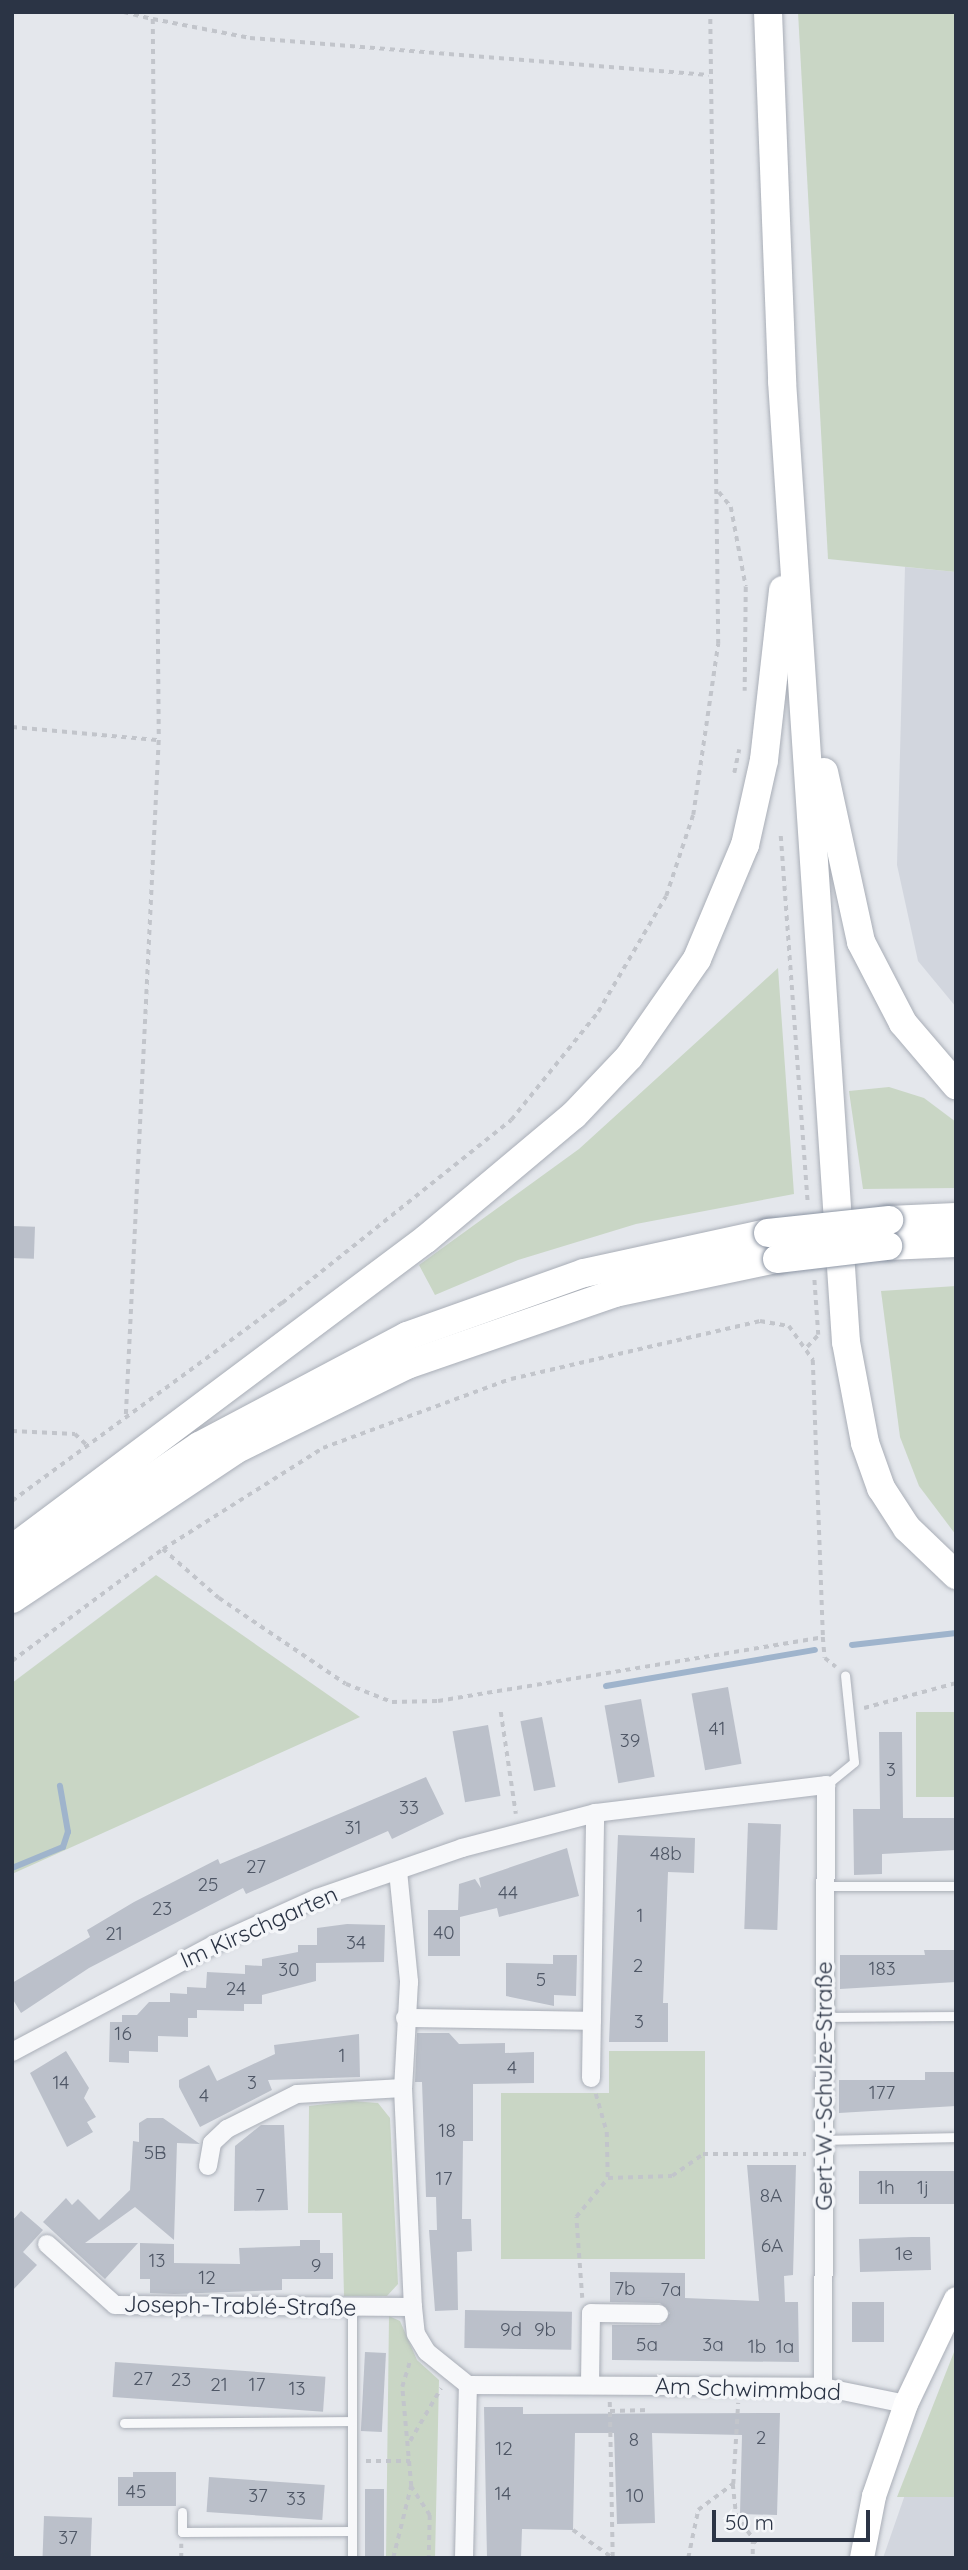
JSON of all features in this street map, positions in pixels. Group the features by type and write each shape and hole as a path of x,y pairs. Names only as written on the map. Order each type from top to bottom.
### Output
{"highway":[{"path":"768,12 791,517 851,1383 881,1488 907,1528 956,1575"},
{"path":"12,1549 426,1239 574,1115 654,1026 697,959 745,845 764,760 791,517"},
{"path":"799,628 844,883 861,942 903,1023 956,1085"},
{"path":"897,1237 956,1217"},
{"path":"897,1237 956,1252"},
{"path":"12,1573 199,1446 407,1336 584,1273 772,1246 897,1237 956,1243"},
{"path":"12,1599 235,1450 394,1371 562,1308 772,1246"}],"main road":[{"path":"862,2558 874,2497 906,2404 956,2299"}],"street":[{"name":"Im Kirschgarten","path":"12,2052 213,1945 398,1871 518,1830 596,1813 826,1785"},
{"name":"Gert-W.-Schulze-Straße","path":"823,2387 826,1785"},
{"path":"591,2078 596,1813"},
{"path":"398,1871 409,1982 403,2088 413,2307 424,2347 450,2376 468,2385 464,2558"},
{"path":"405,2018 592,2021"},
{"path":"208,2165 212,2143 227,2129 297,2094 403,2088"},
{"name":"Joseph-Trablé-Straße","path":"47,2244 115,2305 352,2309 413,2307"},
{"path":"590,2384 591,2313 659,2314"},
{"name":"Am Schwimmbad","path":"468,2385 823,2387 906,2404"}],"lane":[{"path":"826,1785 854,1762 845,1675"},
{"path":"825,1885 956,1886"},
{"path":"825,2017 956,2017"},
{"path":"823,2147 956,2137"},
{"path":"352,2309 352,2558"},
{"path":"124,2423 352,2421"},
{"path":"182,2512 182,2532 352,2532"}],"path":[{"path":"124,12 250,38 709,75"},
{"path":"12,1501 442,1181 511,1121 598,1012 666,896 693,815 718,644 710,12"},
{"path":"126,1418 159,740 153,19"},
{"path":"718,488 731,507 746,587 745,694"},
{"path":"12,727 159,740"},
{"path":"734,788 741,745"},
{"path":"780,836 808,1210"},
{"path":"807,1347 818,1335 813,1266"},
{"path":"12,1661 163,1549 323,1448 511,1379 746,1322 789,1326 807,1347 818,1407 825,1658 845,1675"},
{"path":"12,1432 75,1434 88,1446"},
{"path":"163,1549 219,1598 346,1684 391,1702 438,1701 823,1637"},
{"path":"849,1710 956,1683"},
{"path":"501,1713 518,1830"},
{"path":"591,2078 605,2120 608,2178 576,2217 582,2308 591,2313"},
{"path":"608,2178 672,2176 703,2154 823,2147"},
{"path":"393,2558 411,2486 410,2443 403,2376 424,2347"},
{"path":"410,2443 421,2415 450,2376"},
{"path":"610,2384 613,2558"},
{"path":"610,2411 650,2410"},
{"path":"737,2424 733,2484 736,2515 757,2544"},
{"path":"353,2462 410,2461"},
{"path":"688,2558 698,2510 733,2484"},
{"path":"411,2486 430,2515 429,2558"},
{"path":"573,2529 613,2558"},
{"path":"753,2538 753,2558"}],"shaded area":[{"path":"905,567 956,572 956,1007 918,961 897,865"},
{"path":"956,2348 956,2558 883,2558"}],"green space":[{"path":"798,12 956,12 956,572 828,559"},
{"path":"778,968 794,1194 636,1224 518,1260 435,1295 419,1265 579,1149"},
{"path":"889,1087 924,1098 956,1122 956,1188 863,1189 849,1091"},
{"path":"956,1286 956,1535 919,1486 900,1437 881,1291"},
{"path":"156,1575 360,1717 12,1874 12,1683"},
{"path":"916,1712 956,1712 956,1797 916,1797"},
{"path":"609,2051 705,2051 705,2259 501,2259 501,2093 609,2093"},
{"path":"352,2101 378,2103 390,2118 398,2284 387,2296 344,2296 342,2213 308,2213 309,2106"},
{"path":"389,2316 400,2321 417,2360 439,2380 435,2558 386,2558"},
{"path":"956,2347 956,2497 897,2497"}],"building":[{"path":"12,1226 35,1227 34,1259 12,1258"},
{"path":"728,1687 742,1764 705,1770 692,1693"},
{"path":"641,1699 655,1777 618,1783 605,1705"},
{"path":"542,1717 556,1787 534,1791 520,1721"},
{"path":"488,1725 501,1796 465,1802 453,1731"},
{"path":"879,1732 902,1732 903,1818 956,1818 956,1850 882,1854 882,1874 854,1875 853,1809 880,1809"},
{"path":"426,1777 444,1814 392,1839 388,1831 246,1894 243,1888 89,1968 21,2013 12,1998 12,1983 90,1937 87,1930 134,1902 218,1859 220,1864"},
{"path":"748,1823 781,1824 777,1930 744,1929"},
{"path":"618,1835 695,1838 694,1873 668,1872 663,2003 668,2003 668,2042 609,2042"},
{"path":"567,1848 579,1896 499,1917 497,1908 460,1917 460,1956 428,1956 428,1910 458,1910 459,1884 475,1879 481,1888 479,1878"},
{"path":"347,1924 385,1925 384,1962 316,1963 316,1981 262,1995 262,2004 244,2004 244,2011 197,2010 197,2018 188,2018 188,2037 158,2036 158,2052 129,2051 129,2063 109,2062 110,2022 122,2022 122,2015 137,2015 149,2002 170,2002 170,1993 187,1994 187,1987 206,1988 207,1972 245,1974 245,1965 262,1966 262,1959 298,1952 298,1945 317,1945 317,1928"},
{"path":"924,1950 956,1950 956,1982 840,1989 840,1955 925,1955"},
{"path":"553,1955 577,1955 576,1996 554,1995 554,2006 506,1996 506,1963 553,1964"},
{"path":"417,2033 449,2033 459,2044 505,2043 505,2053 534,2052 534,2083 473,2084 473,2141 463,2141 462,2219 471,2219 472,2251 457,2252 458,2310 435,2311 429,2230 437,2230 436,2197 426,2197 422,2082 415,2082"},
{"path":"359,2034 360,2077 268,2080 272,2090 200,2127 179,2087 179,2080 209,2065 217,2081 275,2054 274,2045"},
{"path":"66,2051 89,2088 84,2098 96,2117 87,2122 93,2132 67,2147 30,2073"},
{"path":"925,2072 956,2072 956,2106 839,2113 839,2080 925,2080"},
{"path":"147,2118 163,2118 200,2144 177,2143 174,2240 135,2207 85,2243 138,2243 105,2279 43,2222 66,2198 72,2205 78,2199 99,2220 130,2190 133,2141 139,2142 139,2123"},
{"path":"261,2125 284,2125 288,2210 234,2211 235,2146"},
{"path":"747,2165 796,2165 793,2275 784,2276 785,2302 798,2302 799,2362 612,2360 612,2325 660,2325 670,2313 660,2303 610,2302 610,2272 685,2273 685,2298 759,2301"},
{"path":"859,2171 956,2171 956,2204 859,2204"},
{"path":"21,2211 43,2230 23,2252 37,2265 12,2291 12,2221"},
{"path":"930,2237 931,2270 860,2272 859,2239"},
{"path":"300,2240 320,2240 320,2253 333,2253 333,2279 282,2279 282,2290 174,2294 150,2293 150,2279 140,2279 140,2243 174,2244 174,2263 240,2264 239,2248 300,2246"},
{"path":"852,2302 884,2302 884,2342 852,2342"},
{"path":"465,2310 572,2312 571,2350 464,2348"},
{"path":"365,2352 386,2353 382,2432 361,2431"},
{"path":"115,2362 325,2377 323,2412 113,2397"},
{"path":"484,2407 523,2407 523,2414 780,2413 777,2515 740,2514 742,2435 652,2433 655,2523 617,2524 614,2433 575,2433 573,2530 522,2529 521,2558 487,2558"},
{"path":"133,2472 176,2472 176,2506 118,2506 118,2477 133,2477"},
{"path":"209,2477 325,2485 322,2520 207,2512"},
{"path":"365,2489 384,2489 384,2558 365,2558"},
{"path":"44,2516 92,2518 91,2558 43,2558"}],"waterway":[{"path":"852,1645 956,1633"},
{"path":"606,1686 815,1650"},
{"path":"12,1868 63,1847 68,1832 60,1786"}]}
